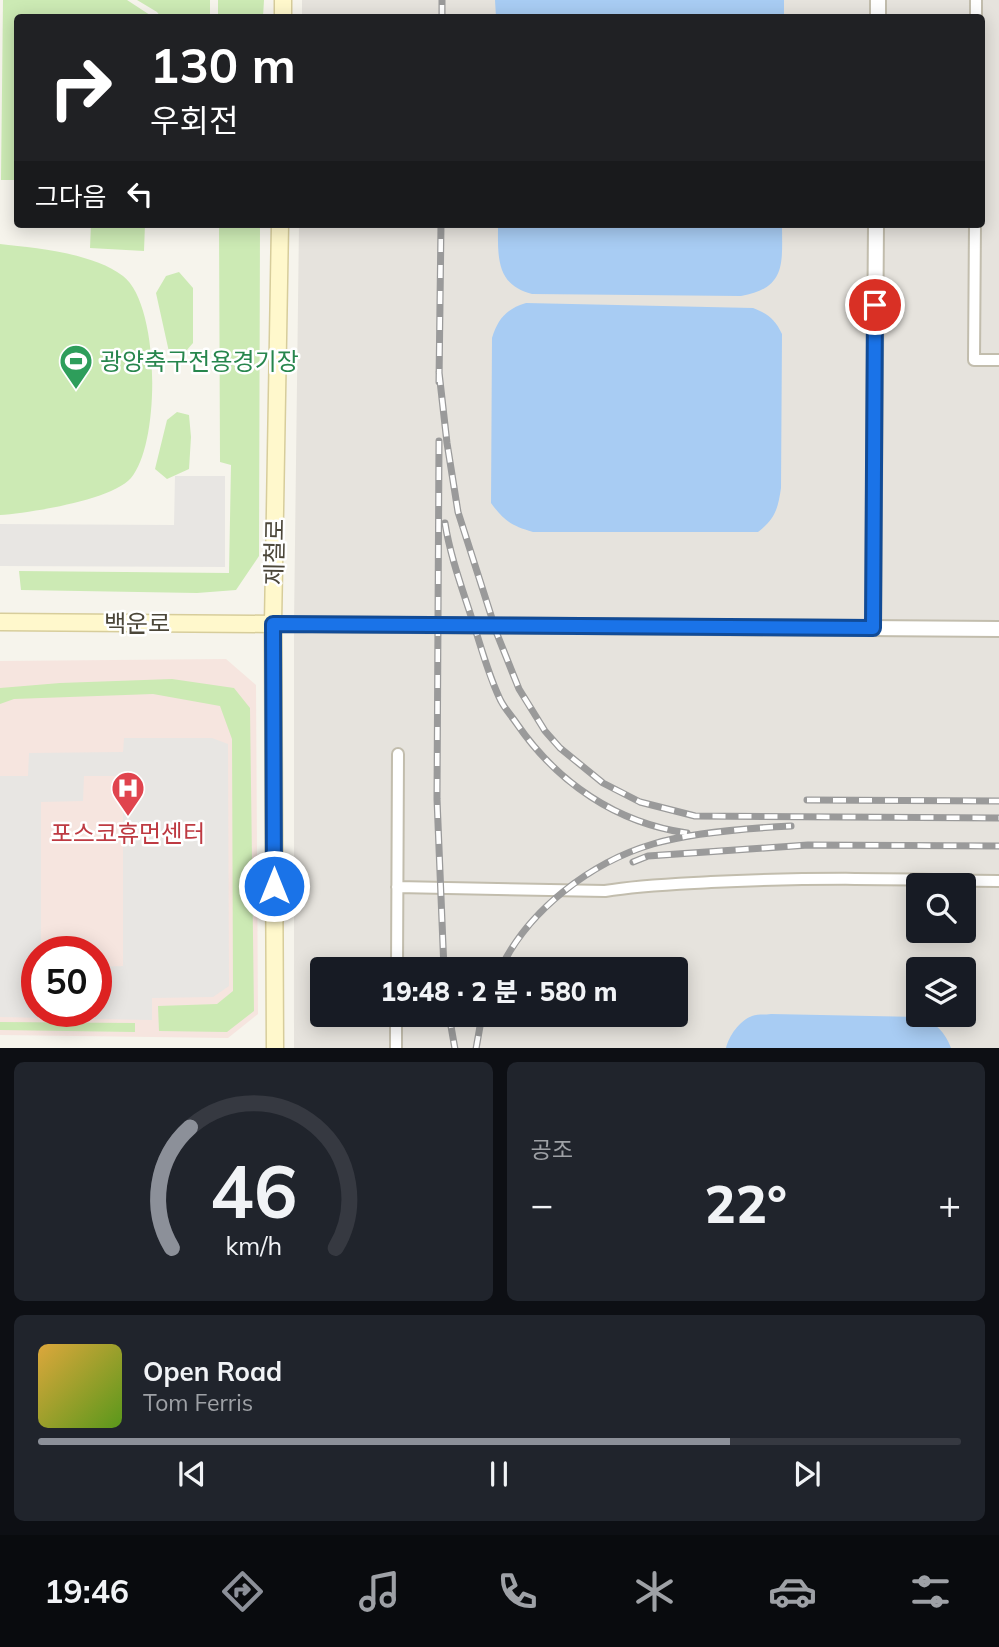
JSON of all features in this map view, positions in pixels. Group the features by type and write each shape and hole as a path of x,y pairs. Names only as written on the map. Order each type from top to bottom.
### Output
{"main road":[{"name":"제철로","path":"275,1048 273,624 280,228"},
{"name":"백운로","path":"0,622 273,624"}],"street":[{"path":"873,628 876,228"},
{"path":"975,228 974,360 999,360"},
{"path":"273,624 999,629"},
{"path":"397,957 398,754"},
{"path":"397,887 605,891 636,886 757,880 847,878 999,881"},
{"path":"396,1027 396,1048"}],"shaded area":[{"path":"302,0 999,0 999,1048 294,1048 294,623 299,228 985,228 985,14 302,14"},
{"path":"175,476 225,476 225,567 0,566 0,524 174,525"},
{"name":"포스코휴먼센터","path":"226,659 256,685 258,1014 228,1038 0,1035 0,661"},
{"path":"124,738 212,738 228,744 229,986 213,997 152,998 152,1020 112,1019 112,966 123,966 123,776 84,776 83,801 41,802 41,936 21,936 21,1017 0,1017 0,776 28,776 29,753 123,752"}],"green space":[{"path":"3,0 127,0 148,14 14,14 14,180 1,180"},
{"path":"137,0 210,0 210,14 157,12"},
{"path":"218,0 264,0 263,14 218,14"},
{"path":"91,228 145,228 144,251 90,248"},
{"path":"219,228 260,228 259,556 236,590 197,593 21,590 19,571 229,573 231,465 220,462"},
{"name":"광양축구전용경기장","path":"0,244 47,250 96,262 123,276 135,291 144,314 150,343 152,374 148,436 141,460 131,478 107,493 50,508 0,515"},
{"path":"179,272 193,288 193,343 186,351 169,352 156,293 166,276"},
{"path":"177,412 189,415 189,469 167,479 155,469 167,420"},
{"path":"172,679 234,688 250,708 254,1011 227,1032 159,1031 158,1006 217,1004 233,991 232,739 220,706 153,694 14,699 0,704 0,688"},
{"path":"0,1022 21,1022 21,1027 112,1027 112,1023 135,1023 135,1032 0,1030"}],"water":[{"path":"495,0 784,0 784,14 496,14"},
{"path":"498,228 782,228 779,272 767,287 741,296 532,294 511,284 505,276 498,247"},
{"path":"526,303 753,308 763,312 777,324 782,334 781,488 777,508 768,523 758,532 533,532 504,519 491,503 492,338 504,316 513,308"},
{"path":"754,1015 906,1017 906,1027 937,1027 951,1048 726,1048 739,1025"}],"railway":[{"path":"442,0 442,14"},
{"path":"439,382 441,228"},
{"path":"439,372 458,512 497,634 519,689 545,731 560,748 603,783 640,802 695,816 999,818"},
{"path":"439,441 437,799 443,957"},
{"path":"445,523 456,570 495,687 505,708 533,745 550,764 590,796 636,820 687,833"},
{"path":"807,800 999,801"},
{"path":"507,957 527,928 563,892 584,876 630,852 685,837 791,826"},
{"path":"633,862 648,856 808,845 999,846"},
{"path":"451,1027 455,1048"},
{"path":"476,1048 480,1027"}],"place":[{"name":"광양축구전용경기장","path":"76,391"},
{"name":"포스코휴먼센터","path":"128,818"}],"route":[{"path":"274,886 273,624 873,628 875,305"}]}
